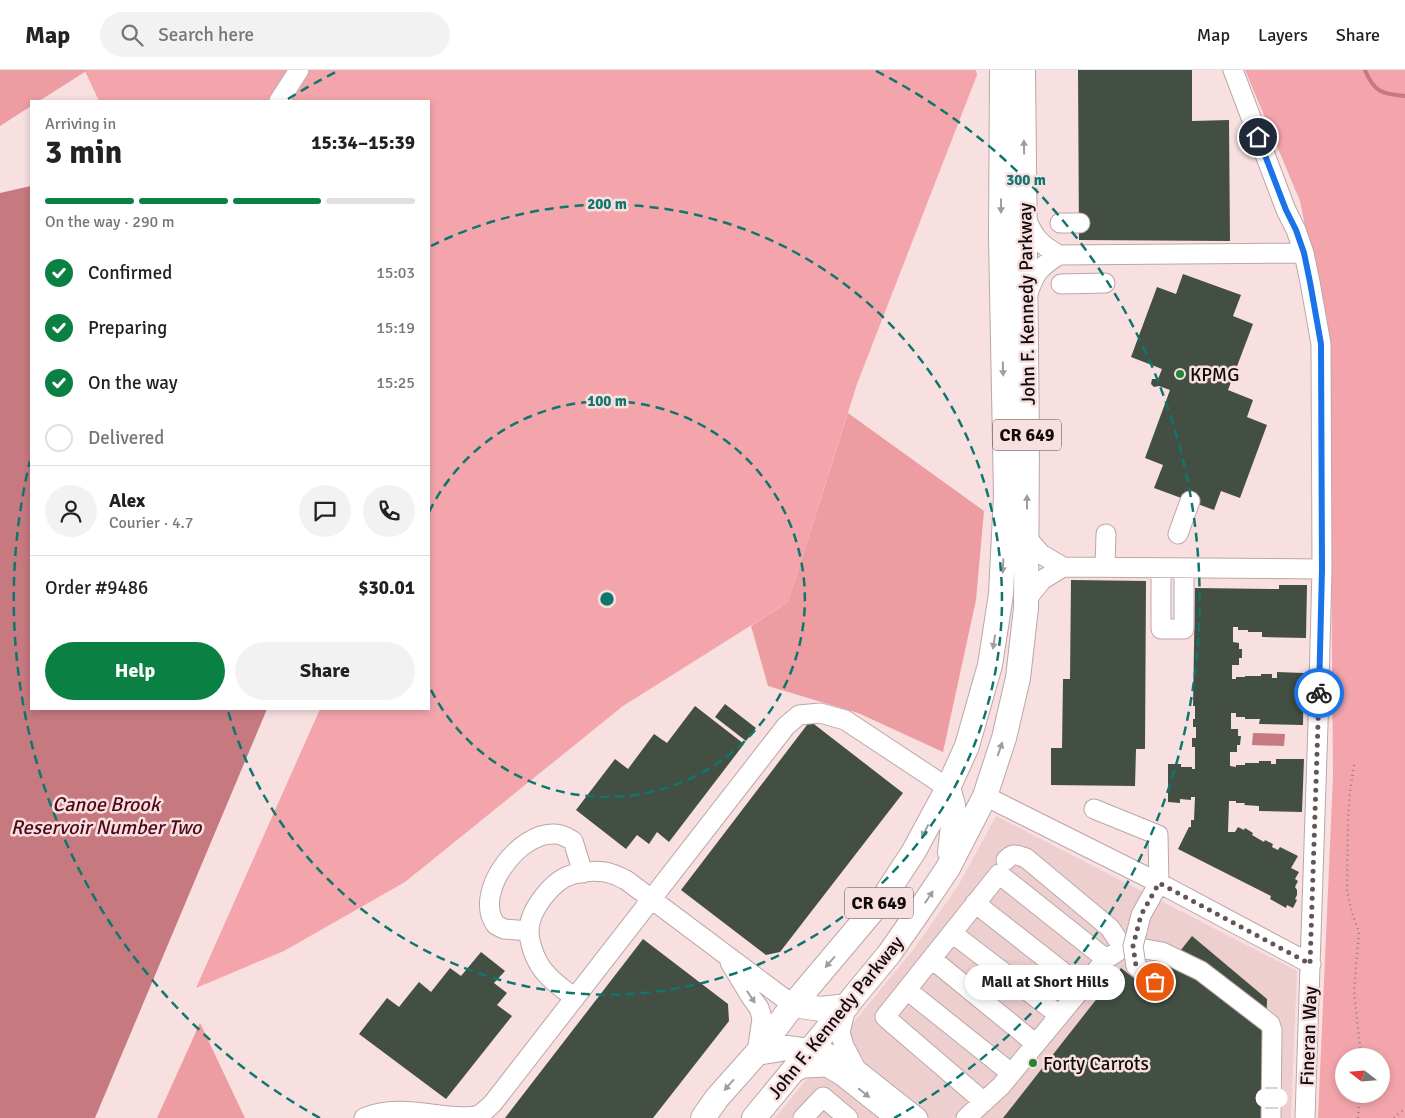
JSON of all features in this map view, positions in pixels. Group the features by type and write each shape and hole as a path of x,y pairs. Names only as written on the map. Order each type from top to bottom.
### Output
{"main road":[{"name":"John F. Kennedy Parkway","path":"703,1118 717,1098 756,1053 793,1005 884,897 914,851 948,788 967,746 990,665 1001,594 1006,495 1001,238 1002,70"},
{"name":"John F. Kennedy Parkway","path":"754,1118 847,1006 920,911 948,868 985,796 1004,738 1018,678 1026,600 1026,298 1023,70"},
{"path":"967,746 970,776 977,789 985,796"},
{"path":"948,788 954,816 948,868"},
{"path":"793,1005 821,1008 847,1006"},
{"path":"756,1053 787,1048 809,1051"}],"street":[{"path":"280,100 298,70"},
{"name":"Fineran Way","path":"1234,70 1277,188 1304,253 1321,344 1322,569 1305,1118"},
{"path":"1025,217 1038,241 1059,255"},
{"path":"1060,223 1080,223"},
{"path":"1026,298 1033,278 1038,271 1059,255 1136,247 1304,253"},
{"path":"1061,284 1105,283"},
{"path":"1178,534 1190,501"},
{"path":"1105,567 1106,534"},
{"path":"1027,538 1041,554 1062,567"},
{"path":"1026,600 1042,580 1062,567 1322,569"},
{"path":"1162,568 1161,629 1184,629 1184,568"},
{"path":"364,1118 384,1111 459,1118 479,1115 493,1103 786,726 799,715 820,713 845,720 948,788"},
{"path":"985,796 1159,883 1310,964"},
{"path":"1094,809 1158,836 1159,883 1141,915 1133,946 1136,966 1155,982"},
{"path":"529,931 504,928 496,925 490,914 489,901 499,872 511,857 531,840 554,833 573,841 583,873"},
{"path":"1006,860 1010,855 1016,854 1026,858 1110,928 1123,948"},
{"path":"575,998 549,977 539,964 532,948 529,931 533,915 540,900 564,878 572,874 611,873 626,880 793,1005"},
{"path":"984,1102 885,1017 999,874 1106,959"},
{"path":"975,904 1082,987"},
{"path":"952,933 1059,1016"},
{"path":"966,1118 1001,1086 1106,959 1123,948 1162,952 1186,963 1201,972 1270,1024 1272,1030 1271,1118"},
{"path":"726,955 759,1008 762,1018 756,1053"},
{"path":"932,959 1036,1044"},
{"path":"907,990 1011,1073"},
{"path":"847,1006 840,1032 844,1046 856,1069"},
{"path":"809,1051 826,1052 856,1069 918,1118"},
{"path":"790,1074 804,1068 827,1067 842,1076 896,1118"},
{"path":"803,1118 823,1097 848,1118"},
{"path":"1272,1098 1306,1098"}],"path":[{"path":"1354,764 1348,822 1347,891 1359,932 1354,992 1360,1048"},
{"path":"1358,1118 1359,1103"},
{"path":"1394,1118 1405,1108"}],"shaded area":[{"path":"0,70 88,70 41,100 30,100 30,107 0,126"},
{"path":"976,70 977,75 857,384 788,602 623,706 405,882 284,951 196,988 320,710 430,710 430,100 99,100 85,71"},
{"path":"1245,70 1405,70 1405,1118 1318,1118 1333,776 1328,339 1300,201"},
{"path":"848,413 984,511 976,600 943,752 858,713 768,686 751,626 788,602"},
{"path":"996,816 1297,971 1291,1118 775,1118 913,950 958,886"},
{"path":"200,1023 245,1118 157,1118"}],"water":[{"name":"Canoe Brook Reservoir Number Two","path":"30,186 30,710 267,710 95,1118 0,1118 0,193"},
{"path":"1253,733 1285,734 1284,746 1252,745"}],"building":[{"path":"1078,70 1192,70 1192,121 1229,120 1230,241 1079,240"},
{"path":"1183,274 1241,295 1233,316 1253,324 1228,390 1253,400 1247,417 1267,425 1240,498 1221,491 1214,510 1154,488 1163,465 1145,458 1170,390 1159,386 1154,387 1151,384 1152,379 1158,379 1162,369 1131,357 1157,287 1176,294"},
{"path":"1071,580 1146,581 1145,749 1136,749 1135,786 1051,785 1051,748 1062,748 1063,679 1070,679"},
{"path":"1279,585 1307,585 1306,638 1262,637 1262,632 1248,632 1248,630 1238,630 1238,627 1233,627 1233,642 1239,643 1239,649 1242,649 1242,658 1239,658 1239,665 1232,665 1232,679 1245,676 1261,676 1261,674 1272,674 1272,678 1277,678 1277,672 1304,673 1303,725 1259,724 1260,719 1245,719 1245,717 1236,717 1236,713 1231,713 1231,729 1238,729 1238,736 1241,736 1240,745 1237,745 1237,752 1230,752 1230,766 1236,767 1236,765 1245,765 1245,763 1259,763 1259,761 1271,761 1271,764 1276,764 1276,759 1304,759 1302,812 1259,811 1259,806 1229,801 1228,832 1235,832 1238,827 1244,830 1245,828 1264,842 1265,840 1273,844 1272,847 1278,850 1280,847 1298,856 1291,868 1299,872 1295,879 1298,881 1295,887 1297,895 1295,899 1297,900 1293,908 1287,905 1286,908 1270,899 1271,896 1178,849 1189,827 1191,827 1191,820 1194,820 1195,797 1191,797 1191,800 1180,799 1180,803 1168,802 1168,764 1181,764 1181,767 1192,767 1192,769 1195,769 1195,747 1192,747 1192,738 1196,738 1196,727 1193,727 1193,719 1195,719 1195,706 1193,706 1195,588 1279,589"},
{"path":"725,704 756,728 746,741 715,717"},
{"path":"695,706 744,744 669,842 657,832 649,844 637,835 626,849 576,810 615,759 628,769 654,734 667,743"},
{"path":"810,721 903,793 780,952 766,955 681,890"},
{"path":"1192,936 1267,999 1264,1118 1003,1118 1121,968 1149,990"},
{"path":"643,939 728,1004 729,1021 653,1118 505,1118"},
{"path":"481,952 505,971 494,983 507,993 497,1005 512,1016 446,1099 359,1034 387,998 399,1007 419,982 431,992 450,968 461,976"}],"waterway":[{"path":"1365,70 1372,83 1380,91 1405,96"}],"way so far":[{"path":"1155,982 1136,966 1133,946 1141,915 1159,883 1310,964 1319,693"}],"place":[{"name":"KPMG","path":"1180,374"},
{"name":"Mall at Short Hills","path":"1155,982"},
{"name":"Forty Carrots","path":"1033,1063"}],"route":[{"path":"1258,137 1304,253 1321,344 1322,569 1319,693"}]}
